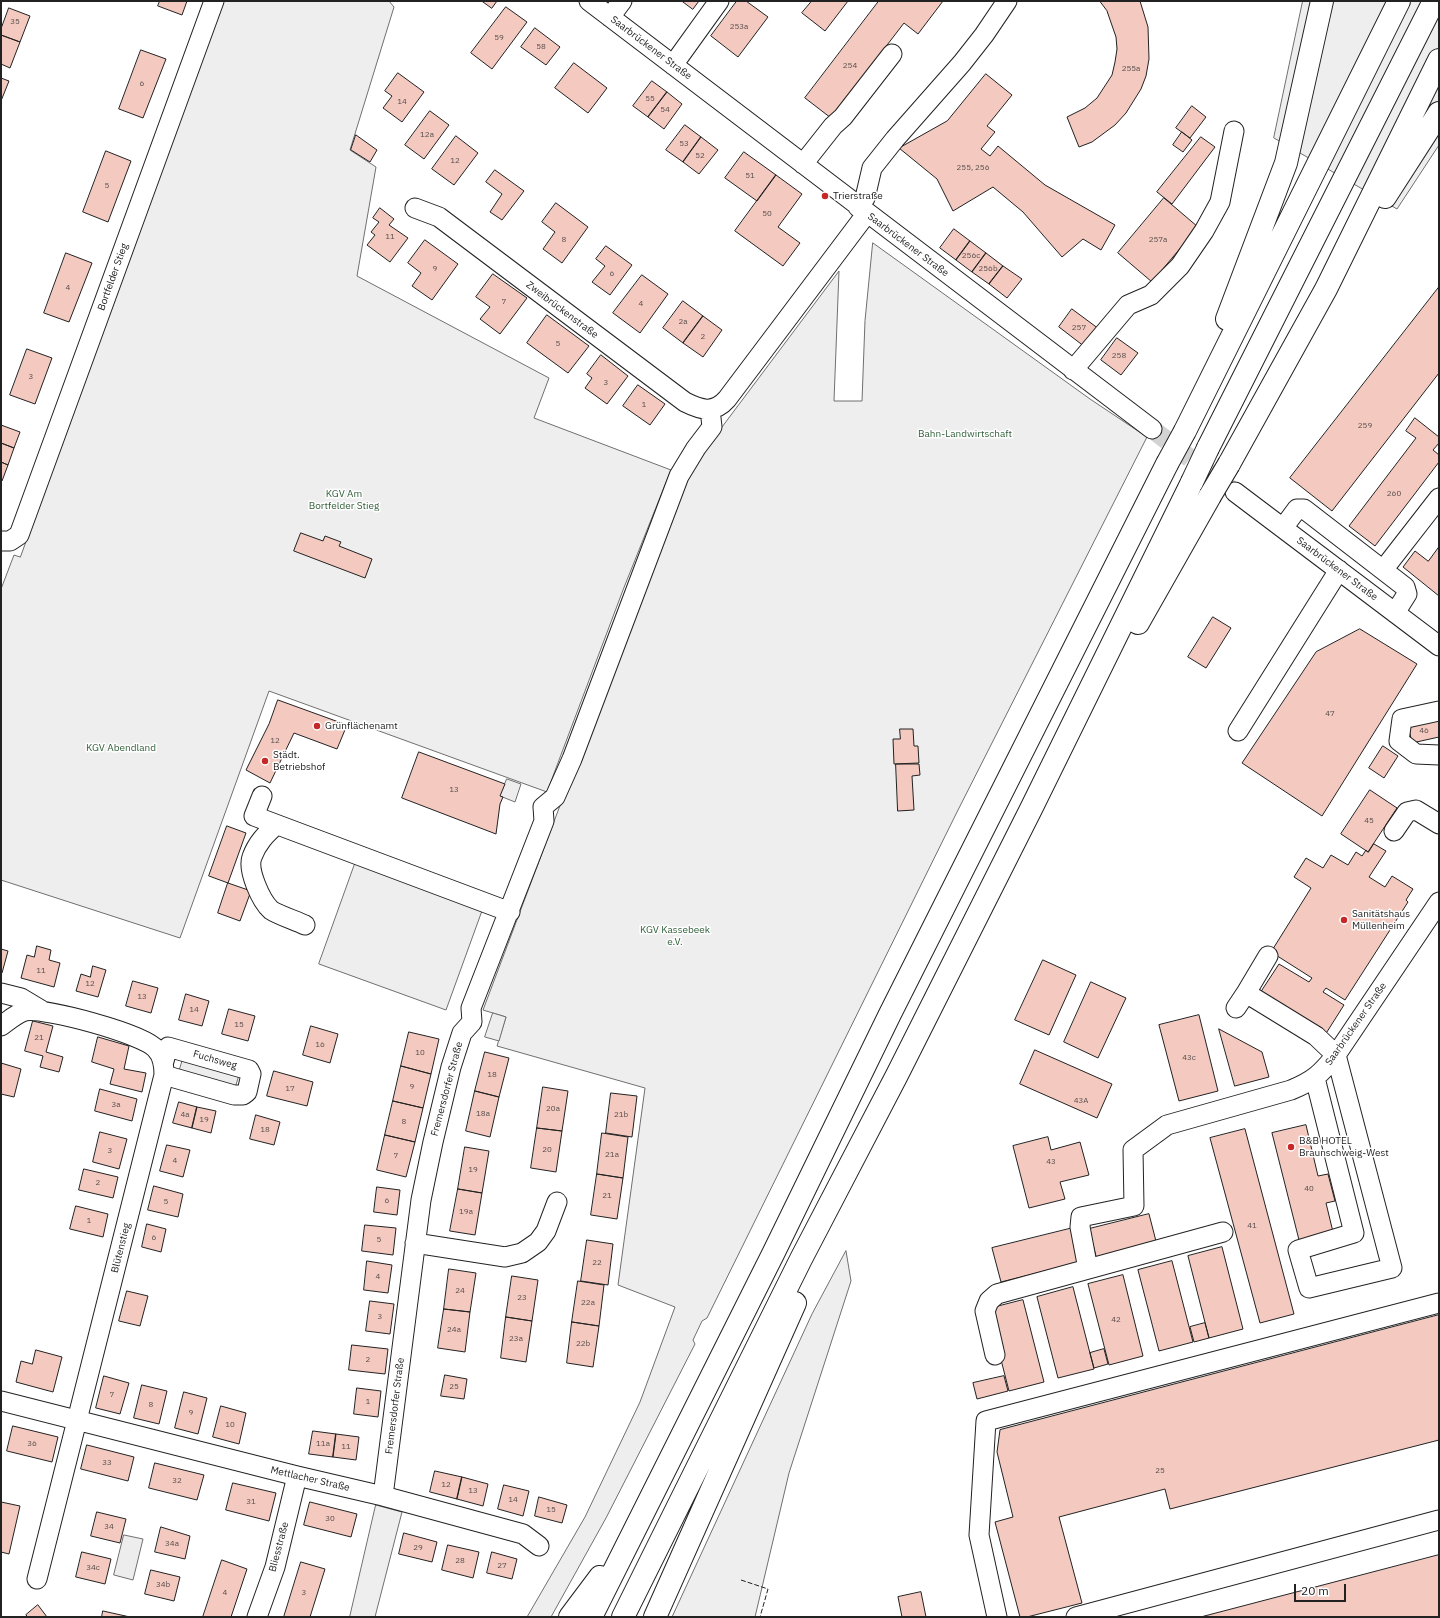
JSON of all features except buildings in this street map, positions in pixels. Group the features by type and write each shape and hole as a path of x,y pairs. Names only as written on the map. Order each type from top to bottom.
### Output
{"highway":[{"path":"1185,431 1286,163 1322,1"},
{"path":"591,1617 636,1530 767,1266 890,1014 1185,431 1399,1"},
{"path":"623,1617 801,1259 897,1075 1031,809 1208,448 1434,1"},
{"path":"1031,809 1229,464 1326,289 1439,60"},
{"path":"1326,289 1439,112"},
{"path":"655,1617 803,1285 831,1204"},
{"path":"570,1617 636,1530"}],"street":[{"name":"Bortfelder Stieg","path":"1,541 10,541 19,535 214,1"},
{"name":"Saarbrückener Straße","path":"589,1 1152,429"},
{"path":"610,17 622,1"},
{"path":"673,65 719,1"},
{"path":"710,409 718,407 727,399 862,210 872,168 895,139 962,63 984,35 1006,1"},
{"path":"803,164 843,117 892,54"},
{"path":"1073,370 1128,305 1151,295 1180,266 1204,231 1220,202 1234,131"},
{"name":"Zweibrückenstraße","path":"415,208 439,217 685,402 697,408 710,409"},
{"name":"Fremersdorfer Straße","path":"383,1496 415,1243 428,1163 451,1066 462,1033 472,1022 471,1008 510,912 544,821 543,807 555,796 572,758 678,476 712,427 710,409"},
{"name":"Saarbrückener Straße","path":"1235,492 1439,646"},
{"path":"1383,570 1439,498"},
{"path":"1283,528 1297,509 1304,509 1405,587 1407,594 1395,613"},
{"path":"1238,731 1339,570"},
{"path":"1439,711 1402,719 1399,741 1416,754 1439,755"},
{"path":"262,796 254,816 510,912"},
{"path":"1394,831 1407,812 1416,810 1439,824"},
{"path":"276,825 260,840 251,858 253,878 260,894 272,910 305,925"},
{"name":"Saarbrückener Straße","path":"1088,1270 1080,1227 1082,1217 1134,1206 1133,1150 1166,1125 1278,1095 1308,1083 1315,1078 1336,1055 1439,902"},
{"path":"1268,956 1241,1001 1316,1036 1336,1055 1392,1268 1309,1288 1298,1250 1354,1234 1315,1078"},
{"path":"1,993 21,998 41,1010"},
{"path":"1,1026 23,1011 41,1010"},
{"name":"Blütenstieg","path":"41,1010 114,1029 146,1040 156,1048 164,1068 78,1420"},
{"path":"415,1243 505,1257 522,1254 538,1242 546,1230 558,1202"},
{"path":"995,1355 985,1311 986,1306 992,1297 997,1294 1223,1232"},
{"path":"998,1617 979,1535 986,1421 1439,1303"},
{"name":"Mettlacher Straße","path":"1,1401 297,1476 383,1496 523,1534 539,1546"},
{"path":"37,1579 78,1420"},
{"name":"Bliesstraße","path":"257,1617 275,1567 297,1476"},
{"path":"1076,1617 1439,1520"}],"green space":[{"name":"KGV Am Bortfelder Stieg","path":"223,1 389,1 394,7 350,150 376,167 357,276 549,378 534,418 671,470 623,590 547,792 269,691 180,938 1,880 1,589 14,555 20,557"},
{"path":"1303,1 1439,1 1439,145 1397,209 1274,138"},
{"path":"873,243 1090,399 1147,437 956,814 707,1318 702,1321 693,1340 695,1344 606,1518 551,1617 527,1617 585,1517 640,1402 675,1307 618,1285 645,1088 497,1046 506,1017 483,1010 683,479 839,271 834,401 862,401 865,321"},
{"path":"356,861 483,908 446,1010 319,964"},
{"path":"846,1251 851,1281 789,1473 755,1617 672,1617 812,1314"},
{"path":"376,1505 402,1512 375,1617 350,1617"}],"shaded area":[{"path":"507,779 521,784 515,802 500,796"},
{"path":"493,1013 506,1017 499,1041 485,1037"},
{"path":"183,1059 239,1075 235,1088 179,1072"},
{"path":"124,1535 143,1539 133,1580 114,1575"}],"tunnel":[{"path":"1152,429 1230,489"}],"fence":[{"path":"741,1580 768,1589 760,1617"}],"place":[{"name":"Trierstraße","path":"825,196"},
{"name":"Grünflächenamt","path":"317,726"},
{"name":"Städt. Betriebshof","path":"265,761"},
{"name":"Sanitätshaus Müllenheim","path":"1344,920"},
{"name":"B&B HOTEL Braunschweig-West","path":"1291,1147"}],"park label":[{"name":"Bahn-Landwirtschaft","path":"965,434"},
{"name":"KGV Abendland","path":"121,748"},
{"name":"KGV Kassebeek e.V.","path":"675,936"}]}
